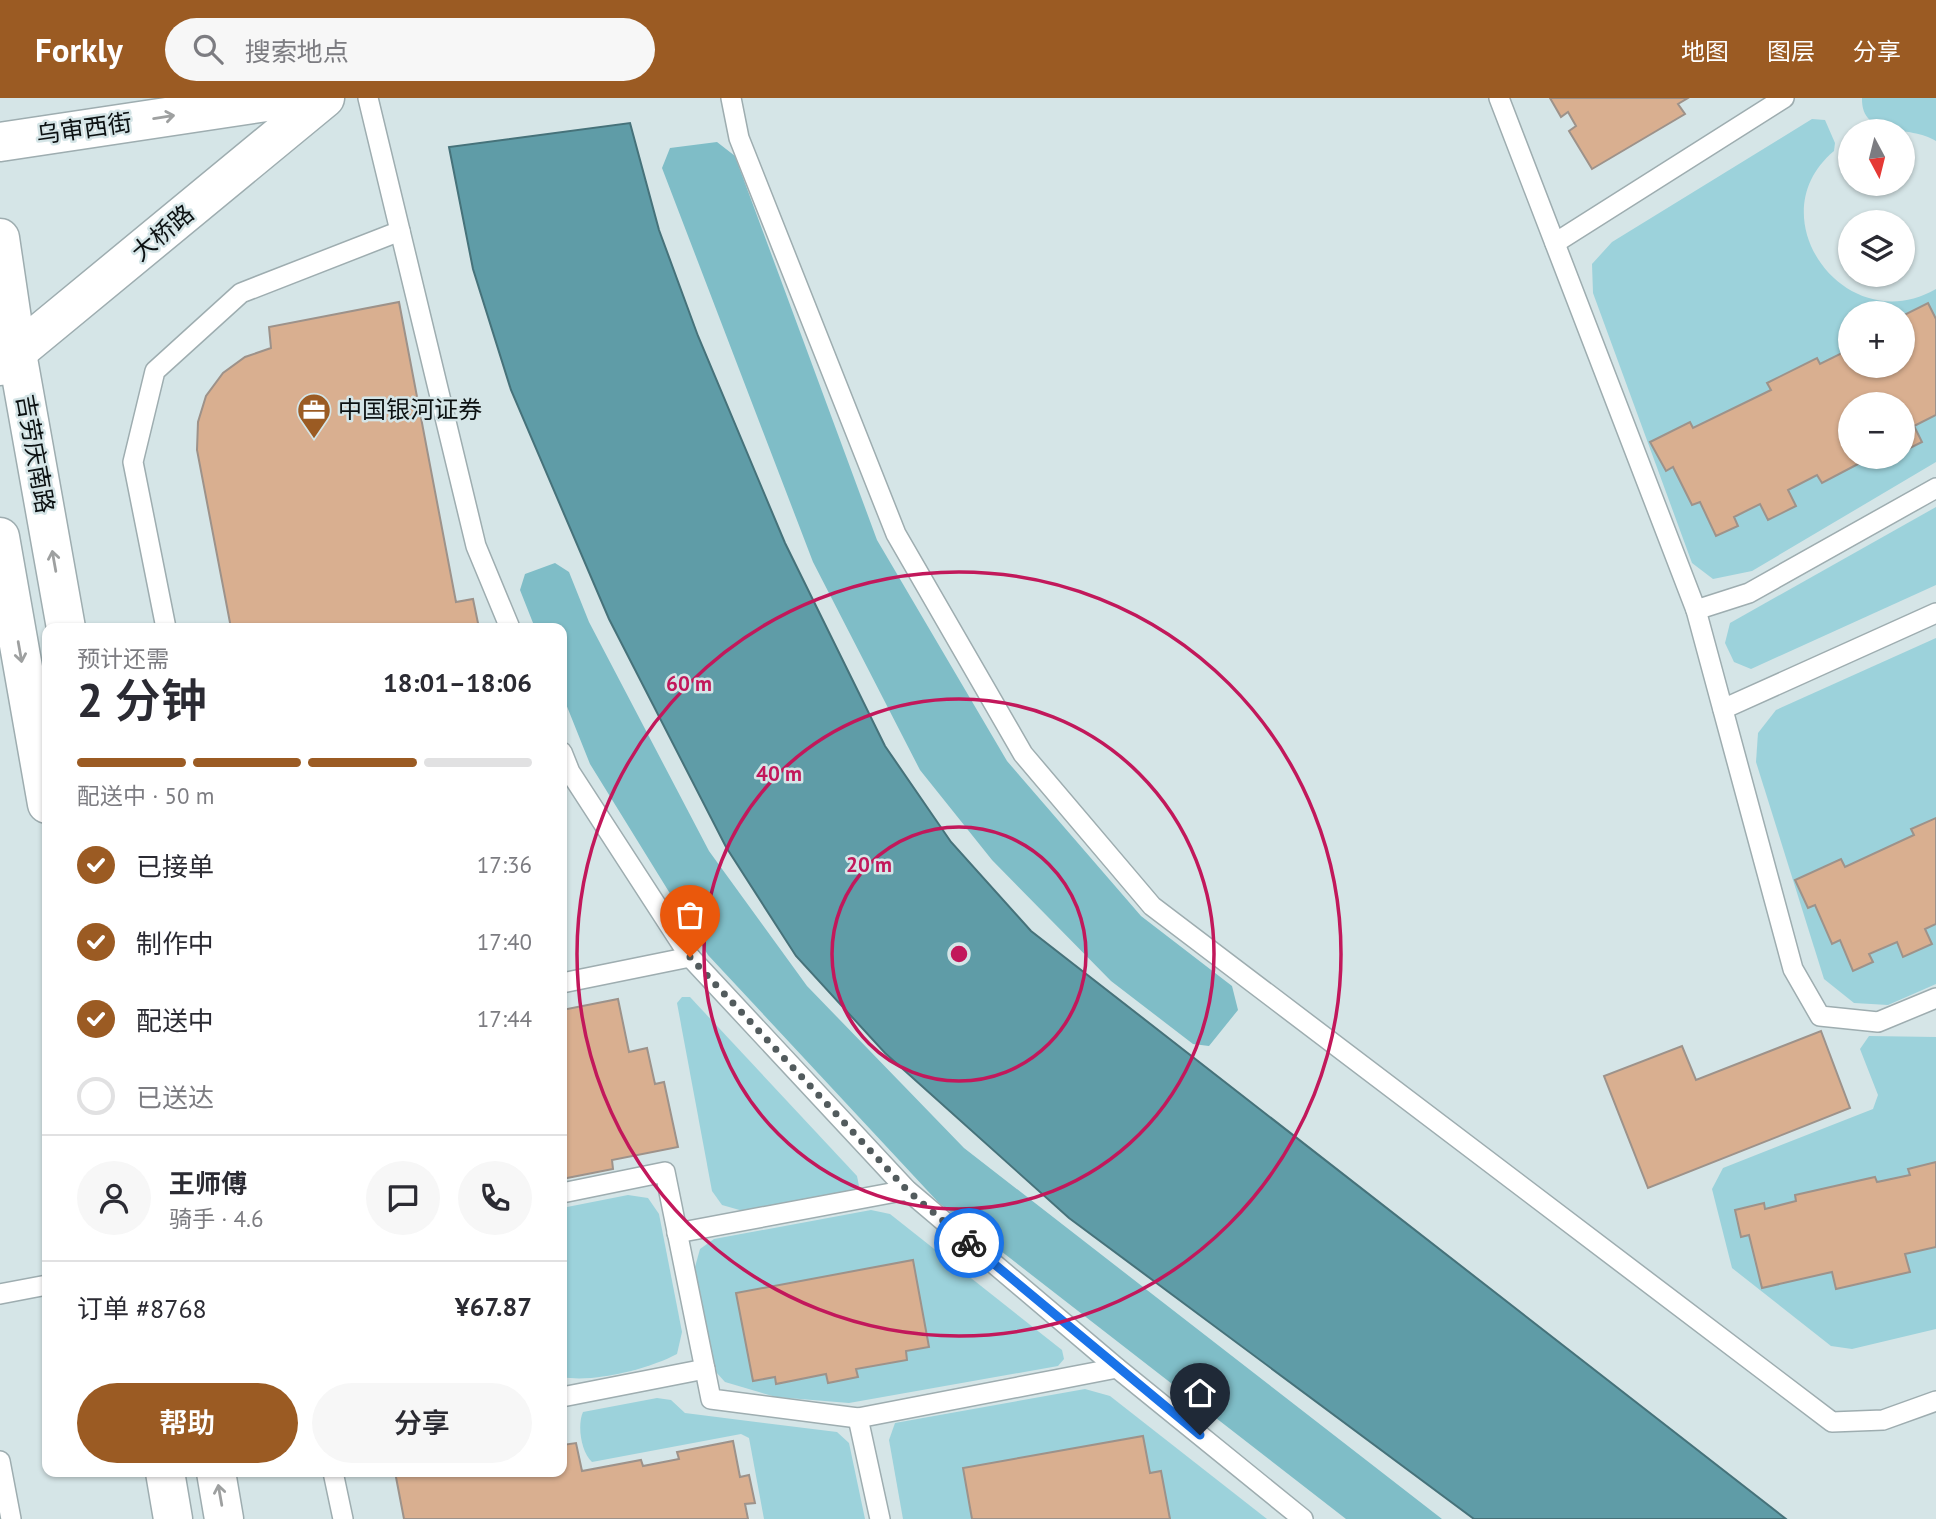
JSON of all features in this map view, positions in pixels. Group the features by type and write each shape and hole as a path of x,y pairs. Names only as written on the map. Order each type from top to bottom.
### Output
{"main road":[{"name":"乌审西街","path":"0,142 293,98"},
{"name":"大桥路","path":"8,359 325,98"},
{"name":"吉劳庆南路","path":"0,238 8,359 65,623"},
{"path":"0,537 42,776"},
{"path":"166,1477 173,1519"},
{"path":"217,1477 224,1519"}],"lane":[{"path":"368,98 476,546 508,623"},
{"path":"731,98 739,138 896,534 1023,754 1152,906 1832,1422 1883,1420 1936,1401"},
{"path":"1499,98 1696,610 1793,969 1821,1016 1878,1022 1936,998"},
{"path":"1555,243 1784,98"},
{"path":"165,623 133,462 155,371 241,293 400,230"},
{"path":"1696,610 1749,593 1936,488"},
{"path":"1723,709 1936,613"},
{"path":"567,764 690,957 907,1190 1117,1368 1303,1519"},
{"path":"567,982 690,957"},
{"path":"567,1192 666,1172 712,1399 858,1418 1117,1368"},
{"path":"677,1233 907,1190"},
{"path":"0,1294 42,1286"},
{"path":"567,1396 705,1369"},
{"path":"858,1418 880,1519"},
{"path":"0,1461 12,1519"},
{"path":"335,1477 343,1519"}],"shaded area":[{"path":"1862,98 1936,98 1936,141 1915,134 1915,119 1868,119"},
{"path":"1812,119 1825,120 1835,143 1834,151 1812,178 1804,208 1808,237 1822,264 1838,281 1838,287 1845,287 1871,299 1903,301 1936,289 1936,462 1752,571 1713,579 1692,563 1593,293 1592,264 1612,242"},
{"path":"630,123 659,230 698,336 785,543 885,746 951,842 1031,931 1786,1519 1474,1519 1069,1218 885,1053 796,956 726,847 609,619 511,390 473,269 449,147"},
{"path":"717,142 735,156 877,540 1007,761 1141,916 1232,986 1238,1010 1209,1046 1193,1044 1111,981 992,860 920,770 813,562 662,168 670,148"},
{"path":"1936,507 1936,585 1751,669 1734,662 1725,643 1730,623"},
{"path":"555,563 569,572 589,622 709,851 807,986 964,1148 1442,1519 1346,1519 939,1203 708,955 590,764 567,706 567,623 533,623 520,590 525,574"},
{"path":"1936,638 1936,984 1888,1005 1854,1003 1824,979 1756,762 1758,733 1776,710"},
{"path":"682,997 690,997 857,1176 859,1186 851,1192 743,1211 722,1205 712,1191 677,1003"},
{"path":"1869,1036 1936,1037 1936,1329 1852,1349 1831,1346 1732,1268 1712,1189 1723,1168 1873,1109 1878,1095 1860,1049"},
{"path":"628,1195 648,1198 659,1214 682,1332 677,1354 652,1365 621,1373 589,1378 567,1377 567,1207"},
{"path":"871,1210 890,1214 1062,1350 1064,1359 1058,1366 849,1403 776,1397 725,1382 716,1372 695,1267 700,1249 714,1239"},
{"path":"1085,1389 1110,1396 1267,1519 903,1519 889,1440 895,1423"},
{"path":"657,1398 671,1400 685,1413 837,1432 849,1443 865,1519 764,1519 749,1438 741,1434 592,1462 588,1458 581,1438 583,1412"}],"building":[{"path":"1550,98 1688,98 1678,104 1685,114 1592,169 1569,131 1576,126 1568,112 1561,117"},
{"path":"399,302 456,602 473,599 478,623 230,623 197,450 198,422 206,396 223,373 245,357 271,348 269,327"},
{"path":"1928,303 1936,319 1936,415 1915,426 1915,392 1838,392 1838,469 1849,469 1822,483 1817,475 1788,490 1796,506 1768,520 1760,504 1734,517 1738,526 1716,536 1700,502 1692,505 1673,467 1666,471 1650,442 1690,422 1693,428 1771,390 1767,383 1817,358 1820,364 1838,355 1838,378 1915,378 1915,310"},
{"path":"1915,428 1922,442 1915,446"},
{"path":"1936,818 1936,924 1925,929 1932,944 1903,957 1897,942 1869,954 1873,962 1853,971 1840,940 1832,944 1815,905 1808,908 1795,880 1841,859 1845,867 1914,835 1911,829"},
{"path":"618,999 629,1052 647,1048 655,1084 664,1082 678,1147 612,1160 613,1169 567,1178 567,1009"},
{"path":"1821,1031 1850,1108 1648,1188 1604,1076 1682,1046 1696,1080"},
{"path":"1936,1162 1936,1247 1905,1254 1910,1272 1836,1289 1832,1272 1762,1288 1749,1235 1741,1237 1735,1210 1764,1203 1765,1209 1796,1201 1795,1195 1875,1177 1877,1182 1910,1175 1908,1169"},
{"path":"913,1260 929,1347 906,1351 907,1360 856,1369 858,1377 828,1383 826,1374 776,1384 775,1377 753,1381 736,1293"},
{"path":"1143,1436 1150,1473 1161,1471 1170,1519 972,1519 963,1468"},
{"path":"733,1441 740,1477 749,1475 755,1503 745,1504 748,1519 404,1519 396,1477 567,1477 567,1444 576,1443 582,1471 641,1460 643,1466 679,1459 677,1452"}],"way so far":[{"path":"690,957 907,1190 969,1243"}],"place":[{"name":"中国银河证券","path":"314,440"}],"route":[{"path":"969,1243 1200,1435"}]}
